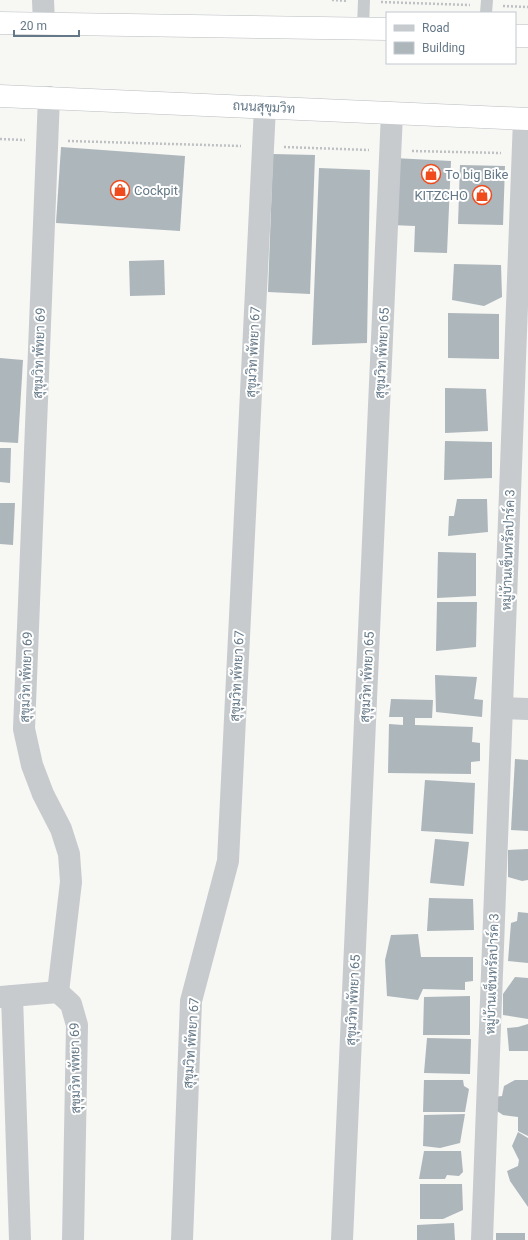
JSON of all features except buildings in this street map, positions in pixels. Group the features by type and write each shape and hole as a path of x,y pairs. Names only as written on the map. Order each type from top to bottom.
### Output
{"highway":[{"path":"0,23 386,29"},
{"path":"516,36 528,36"},
{"name":"ถนนสุขุมวิท","path":"0,96 526,119"}],"street":[{"path":"43,0 44,24"},
{"name":"สุขุมวิท พัทยา 69","path":"49,97 24,729 32,765 43,794 61,829 69,854 71,882 58,992 71,1004 77,1025 74,1240"},
{"name":"สุขุมวิท พัทยา 67","path":"182,1240 191,1001 228,861 266,107"},
{"name":"สุขุมวิท พัทยา 65","path":"342,1240 392,113"},
{"name":"หมู่บ้านเซ็นทรัลปาร์ค 3","path":"482,1240 502,708 521,393 526,119"},
{"path":"502,708 528,709"},
{"path":"20,1240 6,996 58,992"}],"lane":[{"path":"363,28 364,1"}],"path":[{"path":"332,0 528,7"}],"place":[{"name":"To big Bike","path":"431,174"},
{"name":"Cockpit","path":"120,190"},
{"name":"KITZCHO","path":"482,195"}]}
